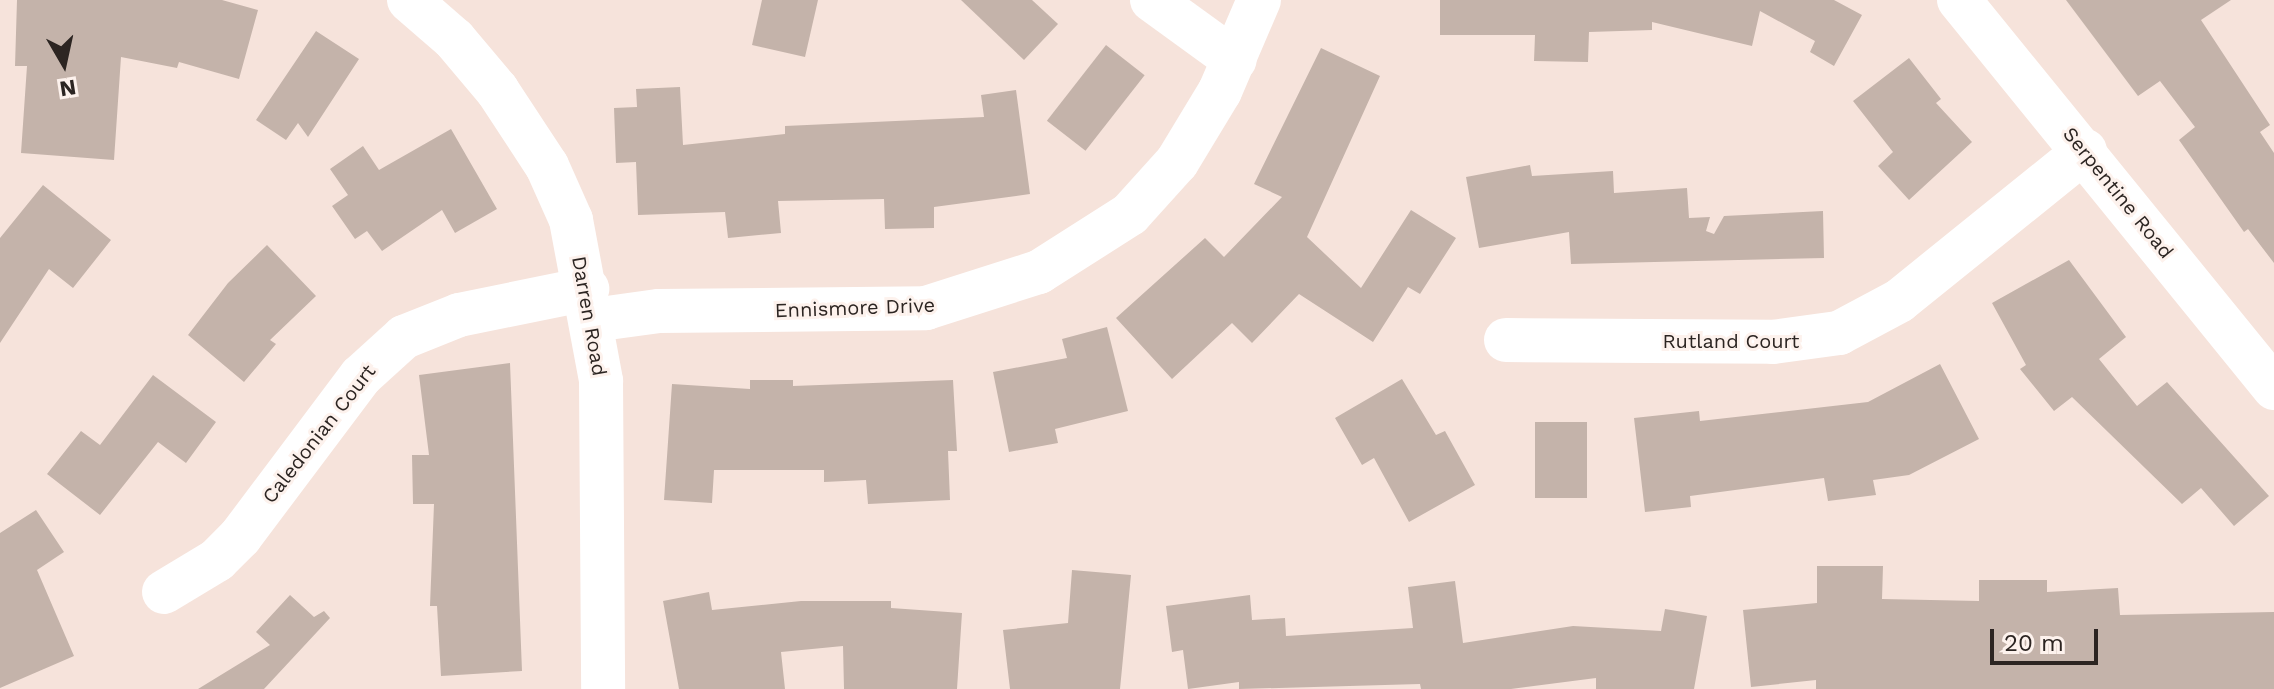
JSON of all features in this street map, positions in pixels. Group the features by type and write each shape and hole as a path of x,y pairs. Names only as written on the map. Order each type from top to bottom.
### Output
{"street":[{"name":"Darren Road","path":"409,0 454,39 529,135 571,220 590,304 601,381 603,689"},
{"path":"1152,0 1235,60"},
{"name":"Ennismore Drive","path":"590,304 659,311 926,308 1004,287 1070,257 1130,214 1177,162 1235,60 1259,0"},
{"name":"Serpentine Road","path":"1959,0 2085,151 2274,388"},
{"name":"Rutland Court","path":"1506,340 1773,342 1839,333 1899,301 2085,151"},
{"name":"Caledonian Court","path":"164,592 217,560 240,537 361,376 404,337 459,315 590,304"}],"building":[{"path":"17,0 222,0 258,10 239,79 179,62 177,68 121,57 114,160 21,153 27,66 15,66"},
{"path":"762,0 818,0 805,57 752,45"},
{"path":"961,0 1032,0 1058,24 1024,60"},
{"path":"1440,0 1834,0 1862,15 1834,66 1810,52 1815,41 1760,11 1752,46 1652,22 1652,30 1589,32 1588,62 1534,61 1535,35 1440,35"},
{"path":"2066,0 2231,0 2201,20 2270,125 2260,132 2274,153 2274,263 2248,229 2244,232 2179,140 2195,127 2160,81 2138,96"},
{"path":"316,31 359,59 308,137 298,123 286,140 256,120"},
{"path":"1106,45 1145,75 1086,151 1047,121"},
{"path":"1321,48 1380,76 1307,237 1361,288 1411,210 1456,238 1420,294 1408,287 1373,342 1299,294 1252,343 1232,323 1172,379 1116,318 1205,238 1224,257 1282,197 1254,184"},
{"path":"1909,58 1941,99 1936,103 1972,142 1909,200 1878,166 1893,152 1853,101"},
{"path":"680,87 683,145 785,134 785,126 984,117 981,95 1016,90 1030,194 934,207 934,228 885,229 884,199 778,201 781,233 728,238 725,212 638,215 636,162 616,163 614,108 637,107 636,89"},
{"path":"451,129 497,209 455,233 442,210 382,251 367,231 355,239 332,206 348,195 330,169 363,146 379,170"},
{"path":"1530,165 1532,176 1613,171 1614,193 1687,188 1689,218 1710,217 1706,231 1714,234 1724,216 1823,211 1824,258 1571,264 1569,232 1479,248 1466,177"},
{"path":"43,185 111,240 73,288 49,269 0,343 0,238"},
{"path":"267,245 316,296 270,340 276,344 244,382 188,335 228,283"},
{"path":"2069,260 2126,337 2099,359 2137,406 2167,382 2269,496 2234,526 2201,488 2182,504 2072,397 2054,411 2020,369 2026,365 1992,303"},
{"path":"1107,327 1128,411 1055,429 1058,443 1009,452 993,372 1067,358 1062,339"},
{"path":"510,363 522,671 441,676 437,606 430,606 434,504 413,504 412,455 429,455 419,375"},
{"path":"1940,364 1979,439 1909,475 1873,480 1876,495 1828,501 1824,478 1690,496 1691,507 1645,512 1634,418 1699,411 1700,421 1868,402"},
{"path":"153,375 216,422 186,463 158,442 100,515 47,474 81,431 100,445"},
{"path":"1402,379 1436,435 1445,431 1475,485 1409,522 1374,458 1362,465 1335,418"},
{"path":"750,380 793,380 793,386 953,380 957,451 948,451 950,500 868,504 866,480 824,482 824,470 714,470 712,503 664,500 672,384 750,389"},
{"path":"1535,422 1587,422 1587,498 1535,498"},
{"path":"36,510 64,552 37,570 74,656 0,688 0,533"},
{"path":"1817,566 1883,566 1882,599 1979,601 1979,580 2047,580 2047,592 2118,588 2120,615 2274,612 2274,689 1816,689 1816,680 1751,687 1743,610 1817,603"},
{"path":"1072,570 1131,575 1120,689 1010,689 1003,630 1068,623"},
{"path":"1455,581 1463,643 1573,626 1661,631 1665,609 1707,616 1694,689 1596,689 1596,678 1511,689 1421,689 1420,684 1239,689 1239,682 1188,689 1183,650 1172,652 1166,606 1250,595 1252,620 1285,618 1286,636 1413,628 1408,587"},
{"path":"709,592 712,610 801,601 891,601 891,608 962,613 957,689 844,689 843,646 781,652 785,689 679,689 663,601"},
{"path":"290,595 314,617 324,611 330,618 264,689 198,689 270,645 256,632"}]}
